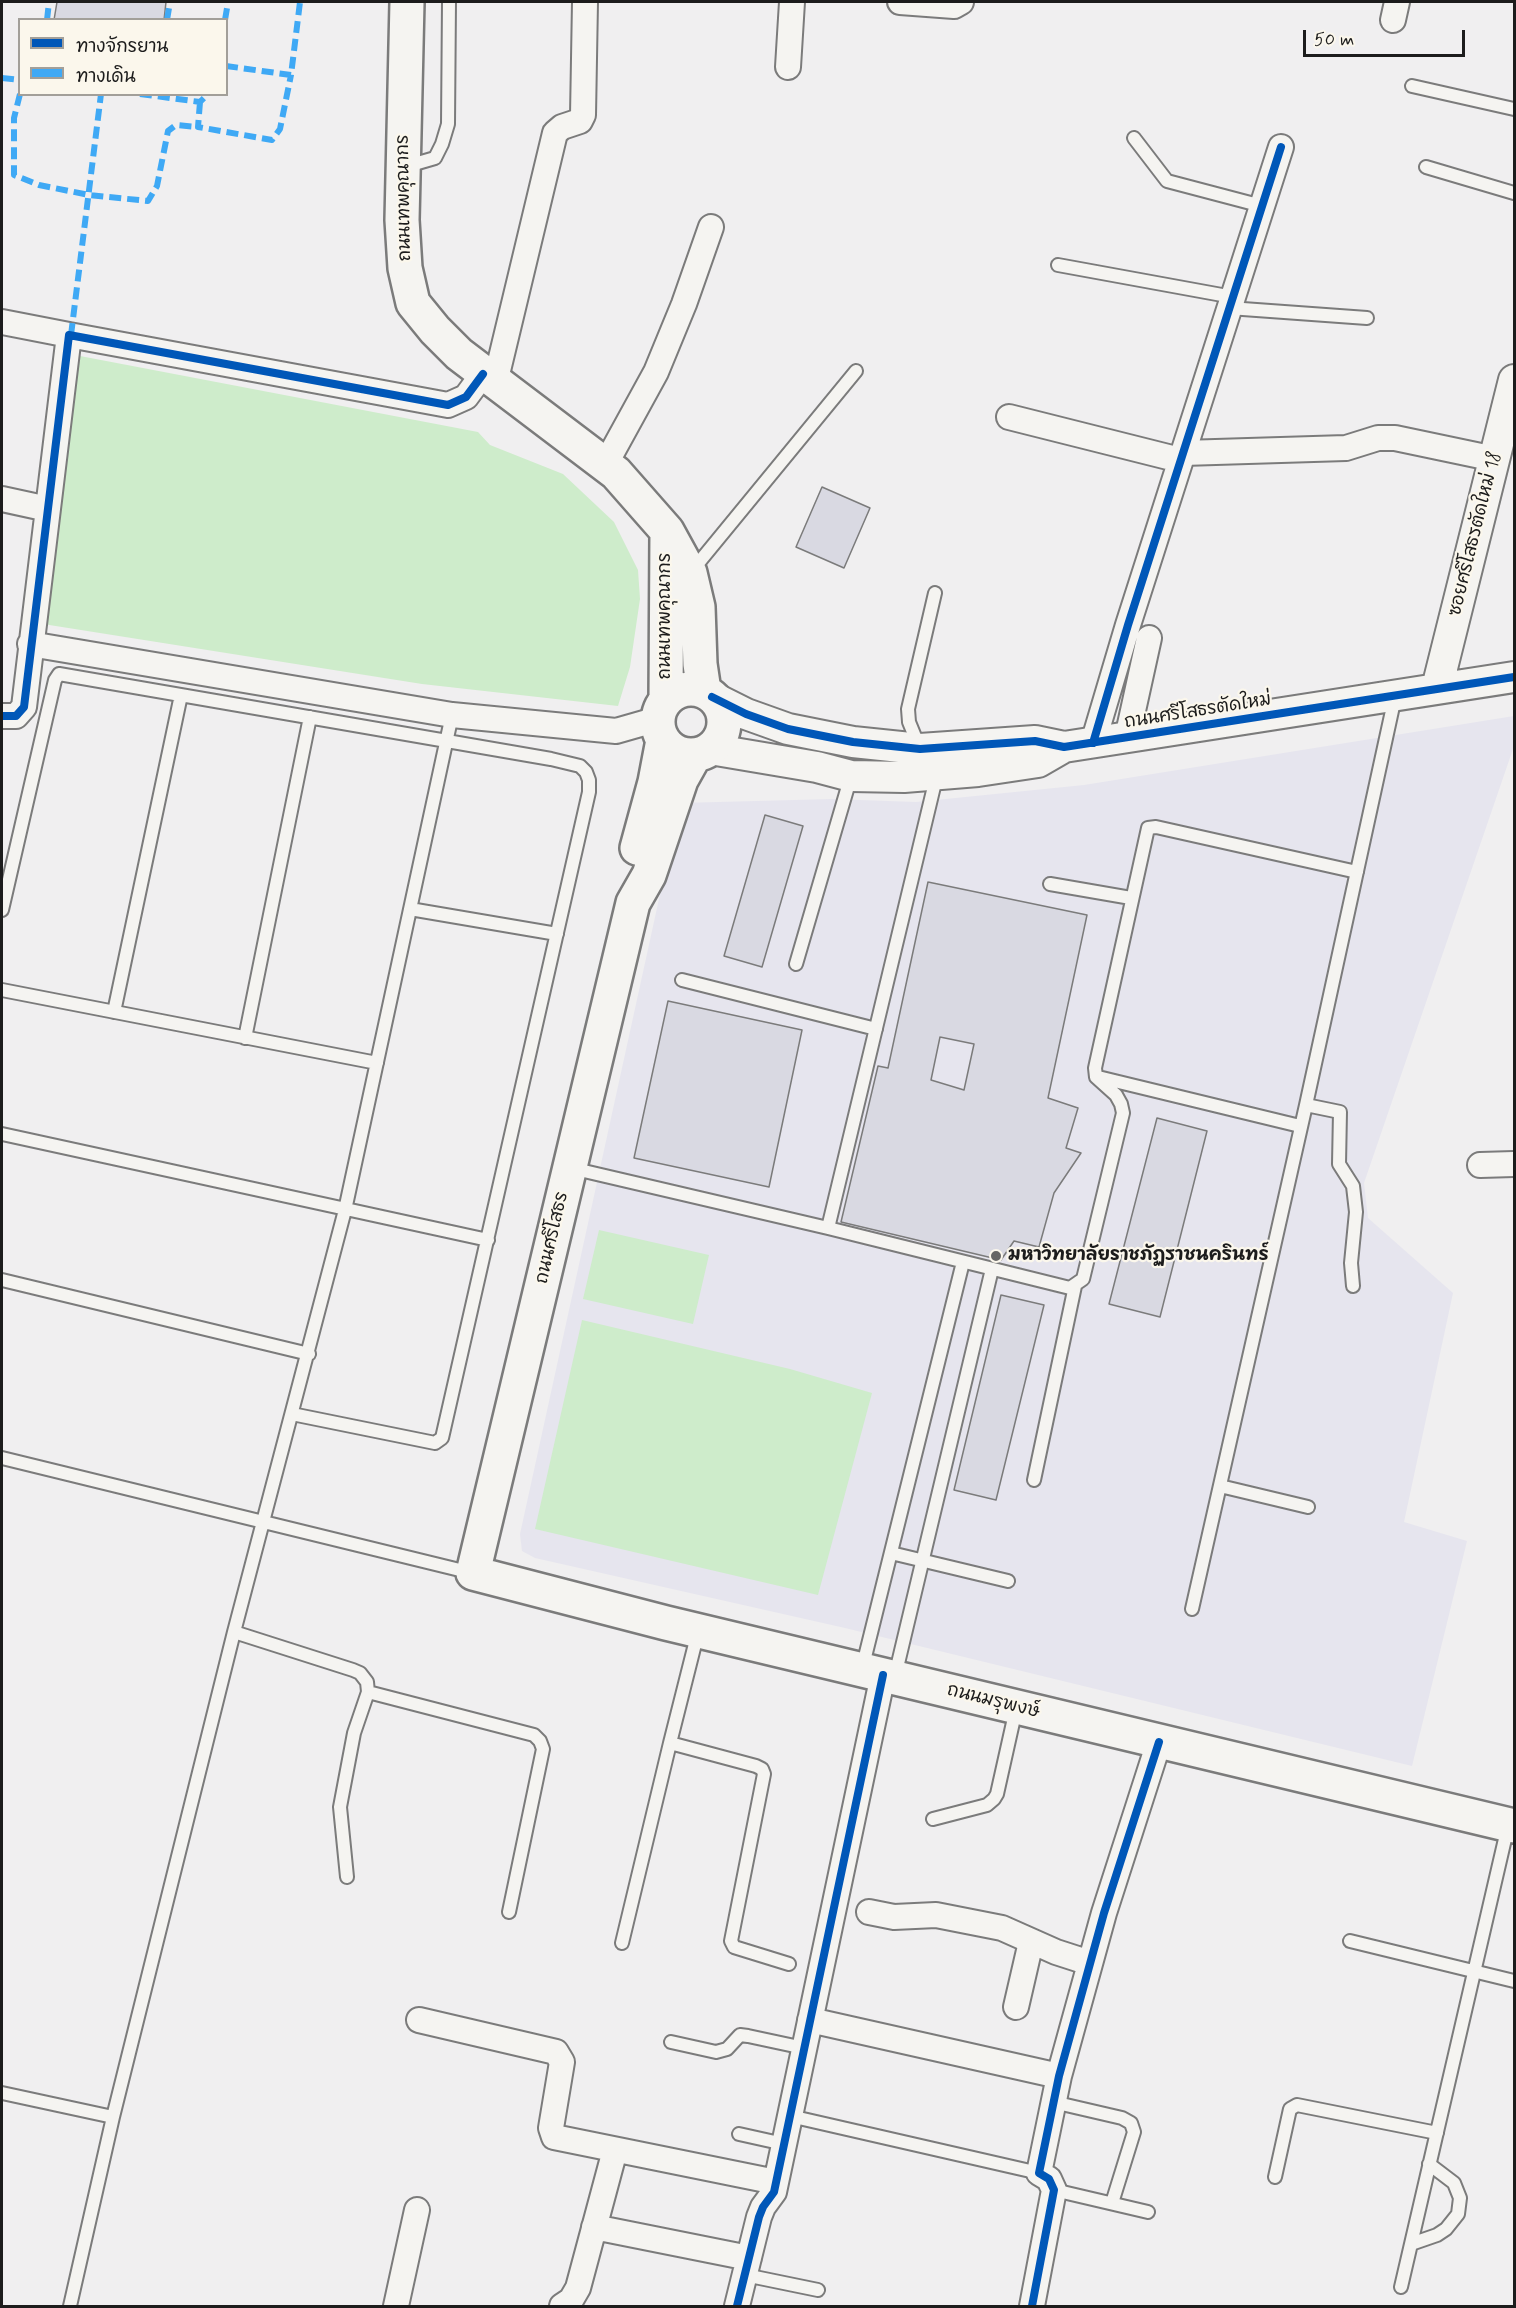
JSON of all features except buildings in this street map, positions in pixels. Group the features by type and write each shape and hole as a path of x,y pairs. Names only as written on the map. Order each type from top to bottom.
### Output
{"main road":[{"name":"ถนนเทพคุณากร","path":"407,2 402,220 405,267 414,303 435,330 489,378 616,473 667,531 690,573 698,607 700,664 708,694"},
{"name":"ถนนเทพคุณากร","path":"662,720 667,531"},
{"path":"683,690 708,694 720,706 724,717 719,740 703,752 683,754 672,749 662,720 683,690"},
{"name":"ถนนศรีโสธร","path":"633,903 630,870 655,782 662,720"},
{"name":"ถนนศรีโสธร","path":"473,1573 633,903 649,875 681,780 703,752"},
{"name":"ถนนมรุพงษ์","path":"473,1573 698,1631 1511,1825"}],"street":[{"path":"2,322 448,405 466,397 489,378 555,133 579,121 584,115 585,2"},
{"path":"788,67 792,2"},
{"path":"900,2 954,6 961,2"},
{"path":"1079,745 1182,457 1281,147"},
{"path":"604,465 656,372 684,304 711,227"},
{"path":"2,716 16,716 24,707 69,335"},
{"name":"ซอยศรีโสธรตัดใหม่ 18","path":"1437,688 1515,380"},
{"path":"1010,417 1182,457 1346,448 1378,438 1395,438 1495,459"},
{"path":"2,499 48,508"},
{"path":"1127,738 1149,638"},
{"path":"30,644 452,715 616,731 662,720"},
{"name":"ถนนศรีโสธรตัดใหม่","path":"708,694 746,714 788,729 853,742 920,748 1035,741 1079,745 1515,677"},
{"name":"ถนนศรีโสธรตัดใหม่","path":"703,752 817,767 851,776 904,777 1038,762 1079,745"},
{"path":"1480,1165 1515,1164"},
{"path":"737,2307 759,2217 774,2192 880,1675"},
{"path":"1032,2307 1047,2182 1053,2102 1090,1963 1159,1742"},
{"path":"869,1912 894,1917 936,1915 1002,1928 1015,1932 1031,1942 1090,1963"},
{"path":"1016,2007 1031,1942"},
{"path":"419,2020 556,2052 562,2062 551,2128 554,2137 776,2182"},
{"path":"810,2020 1059,2076"},
{"path":"562,2307 571,2300 578,2288 615,2150"},
{"path":"396,2307 417,2210"},
{"path":"594,2227 747,2266"}],"lane":[{"path":"404,167 435,158 448,124 449,2"},
{"path":"1412,86 1515,109"},
{"path":"1134,138 1167,182 1262,206"},
{"path":"1426,167 1515,193"},
{"path":"1058,265 1231,303 1367,318"},
{"path":"690,573 856,371"},
{"path":"920,748 909,722 908,709 935,593"},
{"path":"2,910 55,680 59,674 551,759 580,766 585,772 589,780 590,792 442,1438 435,1443 292,1414"},
{"path":"114,1012 181,695"},
{"path":"1192,1609 1306,1105 1395,696"},
{"path":"70,2307 113,2117 234,1632 309,1354 345,1210 452,715"},
{"path":"245,1038 310,717"},
{"path":"828,1228 937,774"},
{"path":"796,964 851,776"},
{"path":"570,1167 1070,1288 1083,1279 1123,1113 1116,1095 1096,1077 1095,1068 1145,833 1148,828 1156,827 1357,872"},
{"path":"1050,884 1131,898"},
{"path":"410,909 557,934"},
{"path":"682,980 876,1029"},
{"path":"2,990 377,1063"},
{"path":"1096,1077 1300,1126"},
{"path":"1306,1105 1340,1112 1339,1164 1353,1186 1356,1212 1351,1263 1353,1286"},
{"path":"2,1134 488,1240"},
{"path":"880,1675 891,1553 963,1262"},
{"path":"880,1675 923,1561 992,1269"},
{"path":"2,1280 309,1354"},
{"path":"1034,1480 1075,1286"},
{"path":"2,1458 473,1573"},
{"path":"1220,1486 1308,1507"},
{"path":"891,1553 1008,1581"},
{"path":"622,1943 698,1631"},
{"path":"234,1632 353,1670 360,1673 368,1682 368,1692 354,1733 340,1808 347,1877"},
{"path":"368,1692 534,1735 540,1742 543,1749 509,1912"},
{"path":"933,1819 987,1805 994,1799 1016,1708"},
{"path":"669,1743 762,1769 764,1774 731,1941 734,1947 789,1964"},
{"path":"1401,2287 1474,1971 1511,1825"},
{"path":"1350,1941 1515,1981"},
{"path":"671,2042 716,2052 727,2049 740,2035 804,2048"},
{"path":"2,2094 113,2117"},
{"path":"1053,2102 1122,2118 1131,2123 1134,2132 1112,2203"},
{"path":"1275,2177 1290,2109 1296,2105 1437,2133"},
{"path":"790,2116 1047,2182 1148,2212"},
{"path":"739,2134 784,2144"},
{"path":"1411,2244 1437,2235 1446,2229 1458,2214 1460,2198 1454,2183 1430,2164"},
{"path":"747,2266 818,2290"}],"shaded area":[{"name":"มหาวิทยาลัยราชภัฏราชนครินทร์","path":"1514,716 1514,746 1364,1183 1368,1218 1453,1293 1404,1522 1467,1541 1412,1766 845,1628 535,1558 522,1551 520,1534 680,803 832,799 916,802 1084,785"}],"green space":[{"path":"80,356 478,432 490,445 563,474 614,522 638,570 640,599 630,667 618,706 422,684 43,624"},
{"path":"599,1230 709,1255 693,1324 583,1299"},
{"path":"582,1320 790,1369 872,1393 818,1595 535,1529"}],"marked path":[{"path":"47,18 49,2"},
{"path":"167,18 170,2"},
{"path":"225,18 228,2"},
{"path":"228,66 291,75 300,2"},
{"path":"200,102 198,127 272,140 280,129 291,75"},
{"path":"2,78 18,80"},
{"path":"20,96 14,118 14,175 39,185 89,195 148,201 157,186 168,131 176,125 198,127"},
{"path":"71,335 101,96"},
{"path":"155,96 200,102 206,96"}],"cycle path":[{"path":"1093,743 1128,625 1281,147"},
{"path":"2,716 16,716 24,707 69,335 448,405 466,397 483,374"},
{"path":"712,697 746,714 788,729 853,742 920,749 1035,741 1064,747 1514,677"},
{"path":"737,2306 759,2217 774,2192 883,1675"},
{"path":"1032,2306 1054,2190 1049,2179 1039,2173 1059,2076 1104,1913 1159,1742"}],"place":[{"name":"มหาวิทยาลัยราชภัฏราชนครินทร์","path":"996,1256"}]}
